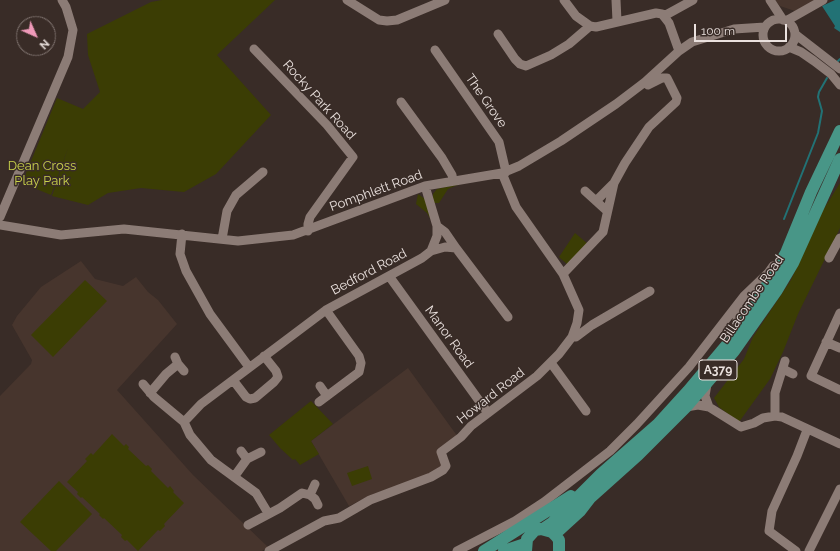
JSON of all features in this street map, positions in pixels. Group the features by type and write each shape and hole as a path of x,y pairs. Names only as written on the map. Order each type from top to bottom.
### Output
{"main road":[{"name":"Billacombe Road","path":"504,551 526,548 530,534 543,529 552,523 601,474 658,424 692,387 730,341 770,283 786,253 840,131"},
{"name":"Billacombe Road","path":"556,536 557,532 580,511 590,498 638,455 686,408 707,384 752,326 780,285 803,243 838,167"},
{"name":"Billacombe Road","path":"484,551 551,510 601,474"},
{"path":"543,529 552,532 559,540 559,551"}],"street":[{"path":"0,217 68,57 73,30 66,7 62,0"},
{"path":"351,1 379,20 387,21 397,20 445,0"},
{"path":"564,0 576,16 590,26"},
{"path":"616,0 617,22"},
{"path":"664,16 693,0"},
{"path":"768,25 785,20 823,0"},
{"path":"771,1 795,32 840,69"},
{"path":"764,38 768,25 771,1"},
{"path":"789,48 806,10"},
{"path":"498,34 500,45 520,64 526,66 551,55 569,44 590,26 617,22 656,12 664,16 669,23 679,50"},
{"name":"Pomphlett Road","path":"0,225 61,235 124,229 238,241 266,239 308,231 385,200 425,186 504,172 519,166 561,141 616,104 645,82 679,50 692,42 720,32 768,25"},
{"path":"744,29 764,38 766,43 773,49 782,50 789,48 801,52 814,60 831,74 840,85"},
{"name":"Rocky Park Road","path":"254,49 327,125 353,157 310,217 308,231"},
{"name":"The Grove","path":"434,50 499,142 504,172"},
{"path":"563,274 603,232 614,183 625,163 649,127 676,102 677,98 667,78 662,78 648,85 645,82"},
{"path":"401,102 442,158 452,175 453,181"},
{"path":"222,239 227,211 236,195 263,172"},
{"name":"Howard Road","path":"269,551 324,521 339,518 370,500 431,477 443,470 446,466 441,456 441,452 488,413 516,394 551,364 572,337 578,323 579,310 563,274 516,207 504,172"},
{"path":"596,201 614,183"},
{"path":"425,186 437,226 437,236 430,251"},
{"path":"585,191 607,211"},
{"path":"437,226 445,232 508,317"},
{"path":"182,234 180,254 186,271 210,314 249,367"},
{"name":"Billacombe Road","path":"457,551 515,521 544,502 610,451 638,424 689,367 738,305 768,273 792,237"},
{"path":"829,258 840,238"},
{"path":"430,251 445,247 456,248"},
{"name":"Bedford Road","path":"184,422 201,404 326,310 422,258 430,251"},
{"name":"Manor Road","path":"389,276 488,413"},
{"path":"572,337 576,337 592,325 650,291"},
{"name":"Billacombe Road","path":"730,341 737,321 738,305"},
{"path":"319,402 359,372 362,363 359,356 326,310"},
{"path":"840,313 810,376 840,390"},
{"path":"826,342 840,348"},
{"path":"233,380 246,397 250,399 256,398 278,377 276,371 264,356"},
{"path":"150,393 166,374 179,364"},
{"path":"551,364 586,411"},
{"path":"775,416 775,393 784,365 793,374"},
{"path":"143,384 150,393 184,422 202,450 211,460 256,493 268,513"},
{"path":"707,384 704,396 709,407"},
{"path":"320,386 327,396"},
{"path":"686,408 698,405 709,407 741,427 754,424 763,418 775,416 797,424 807,430 840,444"},
{"path":"796,551 769,530 772,511 807,430"},
{"path":"241,451 247,459"},
{"path":"234,477 247,459 261,452"},
{"path":"310,495 315,484"},
{"path":"809,551 836,506 840,489"},
{"path":"248,525 286,504 296,495 302,493 310,495 315,499 318,505"}],"shaded area":[{"path":"775,0 819,0 795,11 780,6"},
{"path":"81,261 95,279 123,286 136,277 148,292 158,300 177,324 117,390 193,475 268,547 262,551 0,551 0,396 31,364 32,360 12,325 17,316 41,287"},
{"path":"408,368 458,437 438,452 443,465 421,478 373,494 349,506 311,441"}],"green space":[{"name":"Dean Cross Play Park","path":"162,0 275,0 217,55 271,115 216,174 184,192 141,188 108,193 88,205 52,196 68,148 51,195 22,183 57,98 83,109 100,92 88,55 87,34 151,2"},
{"path":"840,183 840,228 798,314 783,352 770,379 739,422 719,407 714,398 744,359 753,337 791,280 822,212"},
{"path":"460,184 448,189 439,203 433,203 433,194 437,189"},
{"path":"418,194 425,199 431,220 427,213 416,204"},
{"path":"575,233 588,244 568,265 559,257"},
{"path":"85,280 107,301 53,357 31,335"},
{"path":"311,401 333,424 311,441 319,454 300,465 295,459 293,460 280,448 269,435"},
{"path":"112,434 124,446 126,444 129,447 128,449 146,466 148,465 152,469 151,471 168,488 170,486 174,491 173,492 184,503 164,524 165,526 160,531 158,530 138,551 127,540 125,541 121,537 122,535 104,518 103,519 99,515 100,514 82,497 81,498 77,494 78,492 67,482 87,461 85,459 91,453 93,455"},
{"path":"368,466 372,479 352,486 347,473"},
{"path":"59,481 92,514 56,551 51,551 20,522"}],"water":[{"path":"835,0 840,0 840,32 834,28 835,26 822,6"}],"waterway":[{"path":"784,219 818,133 822,111 818,97 819,92 827,78"}]}
